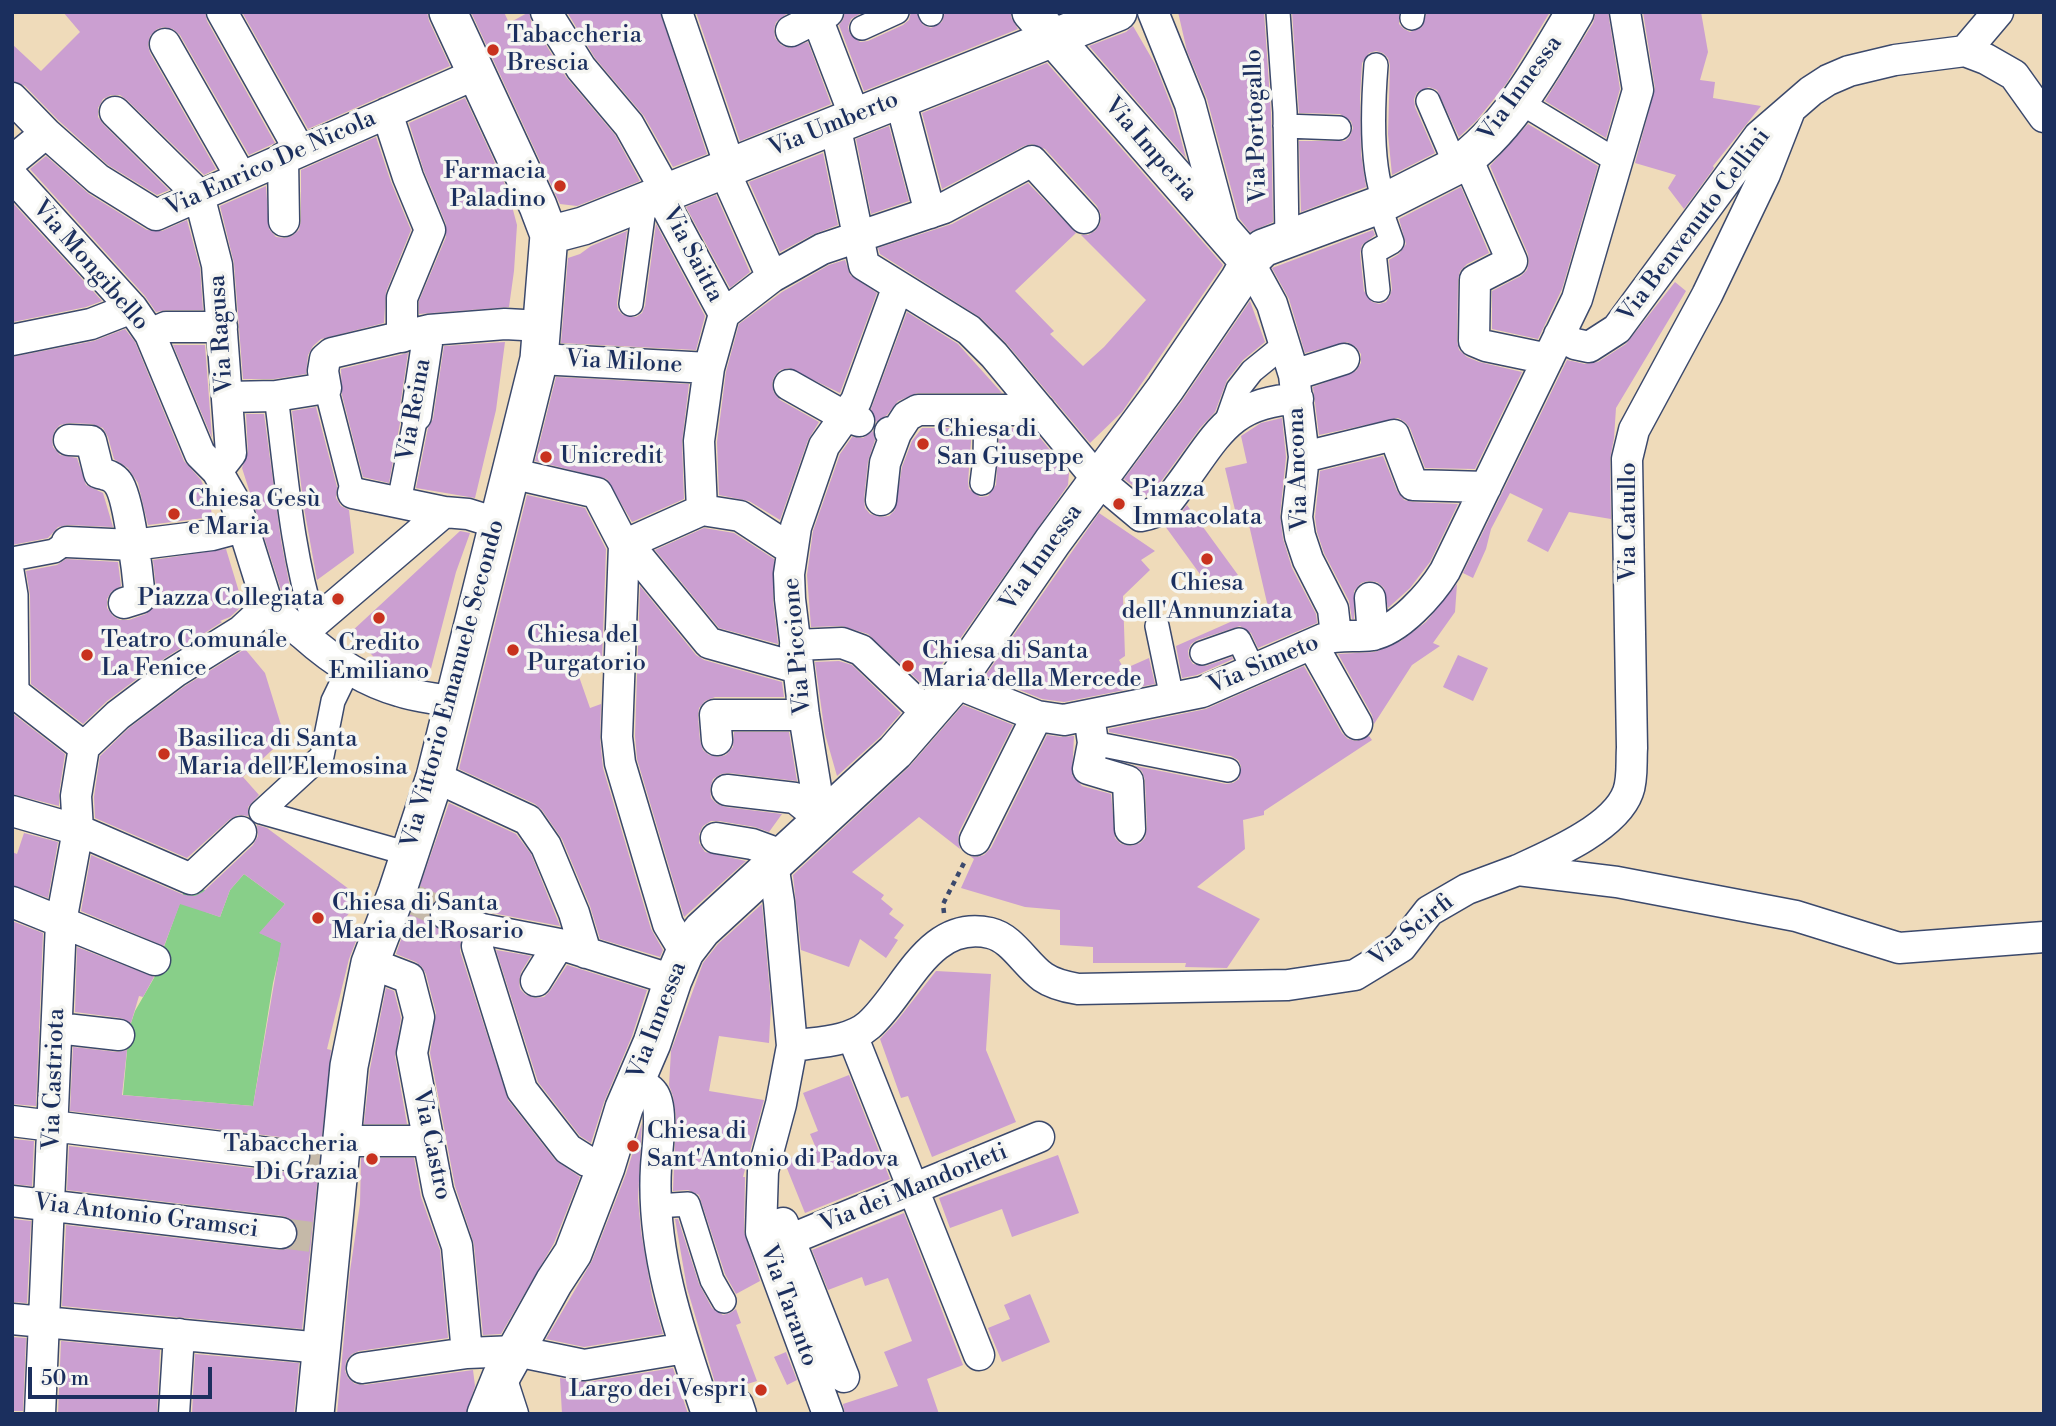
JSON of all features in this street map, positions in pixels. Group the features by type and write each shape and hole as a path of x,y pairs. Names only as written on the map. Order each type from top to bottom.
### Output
{"street":[{"path":"222,12 292,155 284,221"},
{"name":"Via Vittorio Emanuele Secondo","path":"315,1414 321,1348 324,1154 349,1066 370,962 403,895 409,854 435,777 540,342 549,235 448,12"},
{"name":"Via Saitta","path":"546,12 581,68 629,125 657,196 724,314"},
{"path":"677,12 726,155 724,170 772,277"},
{"path":"862,28 897,12"},
{"name":"Via Umberto","path":"549,235 583,226 900,99 1042,25 1118,12"},
{"name":"Via Ancona","path":"1153,12 1190,104 1237,249 1272,304 1284,345 1296,387 1304,457 1297,517 1300,536 1308,561 1333,609 1324,640 1357,724"},
{"name":"Via Portogallo","path":"1278,12 1285,127 1287,239"},
{"name":"Via Innessa","path":"486,1414 508,1364 573,1253 606,1167 624,1108 652,1043 679,966 702,930 895,752 955,683 1053,541 1165,389 1239,280 1237,249 1262,248 1382,204 1462,162 1485,144 1518,101 1546,61 1574,12"},
{"name":"Via Simeto","path":"955,683 1037,716 1064,720 1091,729 1172,698 1259,678 1324,640 1373,635 1388,630 1401,621 1437,585 1432,567 1486,488 1577,299 1638,90 1625,12"},
{"path":"1998,12 1965,51 2014,75 2044,117"},
{"path":"812,20 845,121 857,236 864,265 968,330 994,355 1098,481 1141,516 1161,510 1226,423 1238,389 1252,371 1284,345"},
{"name":"Via Imperia","path":"1042,25 1237,249"},
{"path":"165,44 241,177"},
{"name":"Via Benvenuto Cellini","path":"1554,347 1575,344 1589,347 1617,329 1759,136 1811,91 1849,71 1895,60 1965,51"},
{"path":"1377,65 1373,99 1375,137 1382,204 1392,242 1374,251 1378,290"},
{"name":"Via Enrico De Nicola","path":"46,133 98,180 156,215 476,74"},
{"path":"12,98 46,133 12,161"},
{"path":"900,99 930,213"},
{"path":"1429,100 1512,261 1475,280 1474,341 1486,346 1554,347"},
{"path":"1518,101 1617,161"},
{"name":"Via Catullo","path":"1518,870 1562,850 1606,820 1618,809 1629,791 1632,748 1628,459 1634,430 1707,295 1765,174 1790,110"},
{"path":"115,112 199,195"},
{"name":"Via Reina","path":"387,113 408,177 430,230 402,298 416,333 416,416 400,496"},
{"path":"1285,127 1339,128"},
{"path":"702,510 699,441 709,368 724,314 772,277 822,249 944,208 1032,161 1084,219"},
{"name":"Via Mongibello","path":"12,176 131,309 150,334 200,454 217,471 236,504 268,606"},
{"name":"Via Ragusa","path":"199,195 217,265 231,453 217,471"},
{"path":"631,304 657,196"},
{"name":"Via Piccione","path":"821,819 804,716 790,599 792,550 796,527 824,446 851,418 898,286"},
{"path":"12,340 91,324 131,309"},
{"name":"Via Milone","path":"326,388 323,371 325,359 332,353 416,333 505,324 540,342 709,368"},
{"path":"150,334 166,327 222,327"},
{"path":"1226,423 1245,410 1278,400 1344,359"},
{"path":"789,385 851,418"},
{"path":"227,397 276,396 326,388 353,493 400,496 444,512 468,514 497,523"},
{"path":"276,396 309,629 325,653 365,678 400,692 453,702"},
{"path":"982,483 986,408"},
{"path":"881,500 885,463 893,432 907,416 918,410 1040,410"},
{"path":"1304,457 1394,435 1413,485 1486,488"},
{"path":"69,440 90,441 99,473 112,476 121,485 134,545 140,598 124,603"},
{"path":"510,473 597,493 624,545 641,559 709,643 797,656 842,643 861,650 927,713"},
{"path":"624,545 702,510 740,516 792,550"},
{"path":"309,629 444,512"},
{"path":"12,559 54,551 67,542 134,545 212,535 242,527"},
{"path":"446,914 482,929 679,966 620,763 617,737 624,545"},
{"path":"12,571 16,595 17,695 84,747 118,715 175,672 241,631 268,606 309,629"},
{"path":"1370,598 1373,635"},
{"path":"1157,626 1172,698"},
{"path":"1202,653 1239,640 1259,678"},
{"path":"349,668 333,701 322,756 261,812 409,854"},
{"path":"717,740 715,715 804,716"},
{"path":"975,840 1037,716"},
{"path":"1130,830 1128,781 1088,769 1091,729 1228,770"},
{"name":"Via Castriota","path":"40,1414 61,922 78,830 76,796 84,747"},
{"path":"435,777 528,820 546,846 574,913 573,948 536,981"},
{"path":"727,790 795,798 821,819"},
{"path":"12,811 78,830 191,879 241,832"},
{"path":"716,838 752,844 777,860"},
{"name":"Via Taranto","path":"777,860 792,1046 781,1104 763,1171 761,1232 828,1414"},
{"name":"Via Scirfi","path":"945,937 965,932 990,933 1005,940 1044,978 1061,986 1078,989 1288,985 1355,975 1401,947 1429,911 1467,888 1518,870 1617,882 1796,916 1899,948 2044,937"},
{"path":"12,902 155,960"},
{"path":"482,929 477,946 522,1090 568,1149 587,1161 606,1167"},
{"path":"792,1046 852,1035 869,1026 930,951 945,937"},
{"name":"Via Castro","path":"370,962 409,978 419,1017 412,1053 438,1191 457,1246 467,1353"},
{"path":"57,1028 119,1035"},
{"path":"852,1035 979,1355"},
{"path":"636,1080 654,1093 659,1109 655,1172 659,1239 673,1309 685,1348 719,1413"},
{"path":"12,1121 324,1154 429,1141"},
{"name":"Via dei Mandorleti","path":"789,1240 1039,1137"},
{"path":"763,1171 844,1377"},
{"name":"Via Antonio Gramsci","path":"12,1201 281,1233"},
{"path":"657,1206 688,1204 712,1280 724,1301"},
{"path":"12,1319 321,1348"},
{"path":"174,1414 180,1334"},
{"path":"362,1368 467,1353 508,1364 584,1365 685,1348"},
{"path":"508,1364 513,1414"}],"path":[{"path":"945,937 943,904 975,840"}],"green space":[{"path":"244,874 285,904 260,933 282,943 253,1106 123,1095 129,1029 135,1011 166,957 161,955 186,886 205,890 206,912 220,917 230,890"}],"building":[{"path":"63,12 205,12 207,21 275,143 249,155 180,35 173,29 164,27 157,29 150,36 150,53 216,169 204,175 120,95 103,99 98,108 98,117 169,190 157,195 108,165 25,86 12,81 12,44 41,71 80,32"},
{"path":"242,12 427,12 450,66 308,129"},
{"path":"471,12 504,12 509,23 529,12 531,21 566,77 615,135 640,181 577,206 560,204"},
{"path":"567,12 660,12 707,154 673,167 644,116 595,58"},
{"path":"696,12 789,12 776,22 775,38 781,45 789,48 808,42 831,104 740,141"},
{"path":"845,12 863,12 851,19 848,27 850,34 860,42 903,25 909,20 911,12 916,12 923,25 931,28 942,22 945,12 1011,12 1018,29 864,91 839,25"},
{"path":"1178,12 1264,12 1271,113 1273,222 1250,232 1239,218 1207,99 1187,51"},
{"path":"1292,12 1399,12 1399,24 1410,32 1422,27 1427,12 1550,12 1506,84 1477,120 1459,137 1437,90 1429,87 1417,92 1415,107 1435,153 1392,175 1388,134 1390,65 1383,53 1369,53 1362,63 1360,97 1361,154 1366,187 1301,212 1299,141 1345,141 1353,128 1351,121 1340,114 1299,113"},
{"path":"1596,12 1608,12 1620,89 1606,138 1545,101 1593,23"},
{"path":"1643,12 1701,12 1708,52 1700,80 1715,82 1713,98 1761,106 1713,166 1684,209 1668,188 1676,175 1635,163 1655,88"},
{"path":"1133,26 1155,64 1173,110 1186,158 1089,46 1126,32"},
{"path":"1047,63 1223,265 1122,412 1090,443 1007,344 981,318 880,254 878,248 952,224 1028,183 1076,233 1015,291 1054,331 1050,334 1083,366 1104,347 1146,300 1081,235 1095,231 1100,224 1101,215 1097,206 1045,149 1032,144 942,189 922,113"},
{"path":"465,98 508,191 517,225 509,307 419,314 419,301 446,237 446,224 424,171 409,123"},
{"path":"1528,124 1598,166 1562,289 1538,339 1492,329 1492,291 1521,276 1527,270 1529,262 1490,166"},
{"path":"889,126 909,201 871,214 856,139"},
{"path":"376,137 411,230 386,292 384,323 321,339 308,355 306,374 274,379 243,379 234,263 220,206 266,186 269,229 276,237 292,236 299,230 301,221 301,170"},
{"path":"823,153 838,225 780,252 749,182"},
{"path":"46,156 89,194 147,230 162,231 187,220 200,268 203,310 156,312 145,296 30,169"},
{"path":"1461,187 1489,253 1467,264 1460,271 1457,341 1459,350 1479,362 1522,372 1475,469 1425,468 1410,428 1398,418 1319,435 1313,387 1356,371 1361,363 1361,354 1347,342 1305,353 1289,299 1272,268 1373,230 1375,235 1362,245 1360,253 1364,291 1372,302 1386,302 1392,289 1389,260 1399,254 1406,244 1399,219"},
{"path":"716,195 750,272 730,288 686,207"},
{"path":"12,202 102,301 86,307 13,322"},
{"path":"656,224 705,316 696,350 561,343 568,258 627,231 617,303 618,310 623,315 636,317 642,313 645,306"},
{"path":"845,260 850,275 877,293 840,393 789,368 780,370 772,384 774,393 780,400 819,422 808,440 780,520 749,501 719,495 717,442 726,372 739,324 782,292 829,265"},
{"path":"1675,282 1686,291 1616,408 1610,459 1611,519 1569,512 1548,552 1527,541 1543,509 1510,493 1491,529 1486,549 1473,578 1463,573 1567,360 1585,364 1598,362 1626,344"},
{"path":"1250,301 1265,342 1243,360 1227,380 1215,412 1154,491 1147,496 1124,479 1182,401"},
{"path":"907,312 958,344 1002,393 917,393 898,401 887,415 876,422 871,409"},
{"path":"125,329 135,342 184,461 201,480 210,499 212,517 148,525 138,483 128,468 114,459 103,428 92,424 69,423 60,425 55,430 53,447 60,455 77,458 86,485 103,493 113,527 67,525 58,527 48,538 12,545 12,357 94,341"},
{"path":"505,342 496,410 475,498 416,488 428,428 433,419 444,346"},
{"path":"173,345 205,345 212,438"},
{"path":"408,353 399,413 400,423 389,483 363,477 342,395 341,369"},
{"path":"556,377 689,384 682,442 684,499 632,522 607,479 535,461"},
{"path":"316,407 337,487 336,498 341,506 349,510 354,553 317,580 304,508 292,411"},
{"path":"246,414 264,414 281,541 292,598 288,600 283,596 242,468 248,452"},
{"path":"1282,418 1286,457 1280,515 1283,539 1292,568 1316,614 1317,623 1258,648 1251,633 1240,626 1197,640 1191,644 1188,651 1193,664 1206,666 1232,657 1233,659 1197,675 1182,678 1176,646 1262,608 1271,620 1246,512 1236,514 1225,468 1247,463 1241,436 1261,423"},
{"path":"922,428 972,428 968,482 969,489 980,497 988,496 996,485 1000,428 1032,428 1069,473 1068,485 924,686 868,634 842,626 811,627 807,575 813,531 840,454 852,437 863,438 873,431 875,440 868,461 865,508 870,514 889,516 895,510 902,467 912,441"},
{"path":"1383,456 1397,491 1404,500 1458,504 1430,562 1410,588 1388,608 1384,588 1377,582 1361,583 1354,591 1352,619 1349,601 1324,553 1317,532 1315,517 1320,471"},
{"path":"527,495 585,508 606,549 602,662 576,668 590,708 601,704 603,768 651,929 663,950 660,957 600,939 590,906 562,839 542,810 535,804 459,769"},
{"name":"Chiesa dell'Annunziata","path":"1187,505 1238,575 1213,592 1165,526 1176,519"},
{"path":"1099,513 1155,551 1141,560 1150,570 1123,596 1125,656 1119,660 1124,669 1149,658 1155,684 1064,702 1042,699 985,676"},
{"path":"704,528 734,533 774,559 773,600 778,644 719,628 655,550"},
{"path":"460,531 470,533 456,572 428,680 382,666 351,632"},
{"path":"226,549 243,605 230,617 165,658 107,701 83,724 31,684 30,595 26,571 57,565 66,559 118,562 121,586 111,592 107,599 107,608 120,620 129,620 146,614 156,605 153,560"},
{"path":"1457,584 1455,612 1433,643 1440,646 1412,665 1374,724 1372,715 1338,654 1375,652 1401,641 1426,622"},
{"path":"640,586 696,655 704,660 782,682 784,697 715,697 705,701 699,708 698,716 703,750 718,757 726,755 733,747 734,732 789,732 797,781 729,773 713,779 711,798 717,804 782,814 769,832 719,821 711,821 703,826 699,843 705,852 746,861 684,917 637,759 635,736"},
{"name":"Basilica di Santa Maria dell'Elemosina","path":"245,649 265,673 285,738 243,777 259,795 248,807 248,816 238,815 230,819 187,858 95,818 94,797 100,756 129,728 185,686"},
{"path":"1458,655 1488,668 1473,701 1443,687"},
{"path":"839,661 852,665 901,713 880,737 837,776 825,734 815,662"},
{"path":"1304,666 1342,733 1348,739 1356,741 1369,736 1372,740 1264,811 1264,815 1243,820 1245,849 1197,887 1260,919 1227,968 1185,967 1186,963 1093,963 1093,947 1060,945 1060,910 1025,907 961,888 974,859 970,856 984,855 991,848 1047,735 1074,736 1072,775 1082,786 1111,794 1115,838 1121,844 1131,846 1145,838 1147,828 1145,780 1142,771 1135,766 1226,784 1239,779 1241,766 1238,760 1231,756 1109,732 1109,729 1206,709"},
{"path":"963,705 1013,725 959,832 960,849 919,817 852,872 884,895 881,899 893,909 889,914 904,925 894,938 898,940 886,958 860,939 849,967 801,950 793,875 909,767"},
{"path":"12,713 65,754 59,806 12,794"},
{"path":"449,803 516,834 531,854 560,926 487,912 452,898 436,900 430,908 429,917 433,925 461,939 460,951 508,1100 555,1160 580,1177 554,1243 501,1334 483,1335 474,1244 455,1186 430,1053 436,1013 426,974 416,962 396,954"},
{"path":"257,825 267,828 361,898 336,930 358,936 349,959 327,1049 331,1050 302,1329 62,1306 66,1225 279,1250 288,1249 295,1243 297,1226 291,1219 283,1216 67,1190 69,1146 292,1173 301,1172 308,1166 310,1149 304,1142 296,1139 70,1111 73,1047 117,1052 127,1050 122,1095 253,1106 281,943 259,933 285,904 244,874 230,890 220,917 180,904 164,946 81,911 91,855 184,895 195,896 203,892 253,845 258,836"},
{"path":"24,833 58,842 48,898 12,885 12,852 17,854"},
{"path":"762,904 771,1004 769,1043 719,1036 709,1091 764,1100 743,1177 744,1232 760,1281 736,1294 725,1274 699,1195 688,1190 673,1191 676,1116 669,1085 671,1051 703,963 718,944"},
{"path":"12,921 43,933 36,1106 12,1104"},
{"path":"77,947 154,977 143,997 139,996 131,1023 121,1018 75,1012"},
{"path":"496,950 531,956 519,981 520,989 535,998 544,997 550,991 567,965 647,990 591,1143 580,1136 538,1082"},
{"path":"936,971 991,974 986,1050 1016,1122 932,1157 908,1096 901,1098 880,1039"},
{"path":"386,988 394,991 401,1018 395,1056 407,1124 364,1124 370,1069"},
{"path":"849,1075 890,1179 805,1213 784,1161 816,1148 810,1134 818,1131 803,1093"},
{"path":"642,1123 638,1199 641,1232 652,1296 663,1334 584,1347 546,1339 592,1261 626,1174"},
{"path":"12,1139 34,1141 32,1186 12,1184"},
{"path":"1058,1155 1079,1213 1012,1237 1002,1209 950,1228 939,1198"},
{"path":"361,1158 414,1158 421,1197 440,1250 448,1338 359,1351 346,1361 345,1371 355,1384 364,1385 473,1370 475,1386 466,1414 337,1414 350,1271 360,1204"},
{"path":"904,1213 963,1365 927,1379 939,1414 845,1414 843,1404 898,1386 884,1352 912,1341 888,1278 865,1286 862,1277 828,1290 812,1250"},
{"path":"12,1219 31,1221 27,1303 12,1302"},
{"path":"675,1219 678,1219 699,1284 712,1308 723,1315 736,1309 741,1323 736,1325 757,1381 718,1393 687,1288"},
{"path":"1030,1294 1050,1342 1002,1362 988,1328 1010,1319 1004,1305"},
{"path":"12,1337 26,1338 23,1411 12,1411"},
{"path":"61,1341 160,1350 157,1414 58,1414"},
{"path":"786,1352 797,1380 787,1385 774,1357"},
{"path":"195,1354 299,1363 294,1414 192,1414"},
{"path":"673,1368 688,1414 562,1414 560,1378 587,1382"}],"tunnel":[{"path":"410,898 446,914"},
{"path":"294,1156 320,1159"},
{"path":"281,1233 312,1237"}],"place":[{"name":"Tabaccheria Brescia","path":"493,50"},
{"name":"Farmacia Paladino","path":"560,186"},
{"name":"Chiesa di San Giuseppe","path":"923,444"},
{"name":"Unicredit","path":"546,457"},
{"name":"Piazza Immacolata","path":"1119,504"},
{"name":"Chiesa Gesù e Maria","path":"174,514"},
{"name":"Chiesa dell'Annunziata","path":"1207,559"},
{"name":"Piazza Collegiata","path":"338,599"},
{"name":"Credito Emiliano","path":"379,618"},
{"name":"Chiesa del Purgatorio","path":"513,650"},
{"name":"Teatro Comunale La Fenice","path":"87,655"},
{"name":"Chiesa di Santa Maria della Mercede","path":"908,666"},
{"name":"Basilica di Santa Maria dell'Elemosina","path":"164,754"},
{"name":"Chiesa di Santa Maria del Rosario","path":"318,918"},
{"name":"Chiesa di Sant'Antonio di Padova","path":"633,1146"},
{"name":"Tabaccheria Di Grazia","path":"372,1159"},
{"name":"Largo dei Vespri","path":"761,1390"}]}
